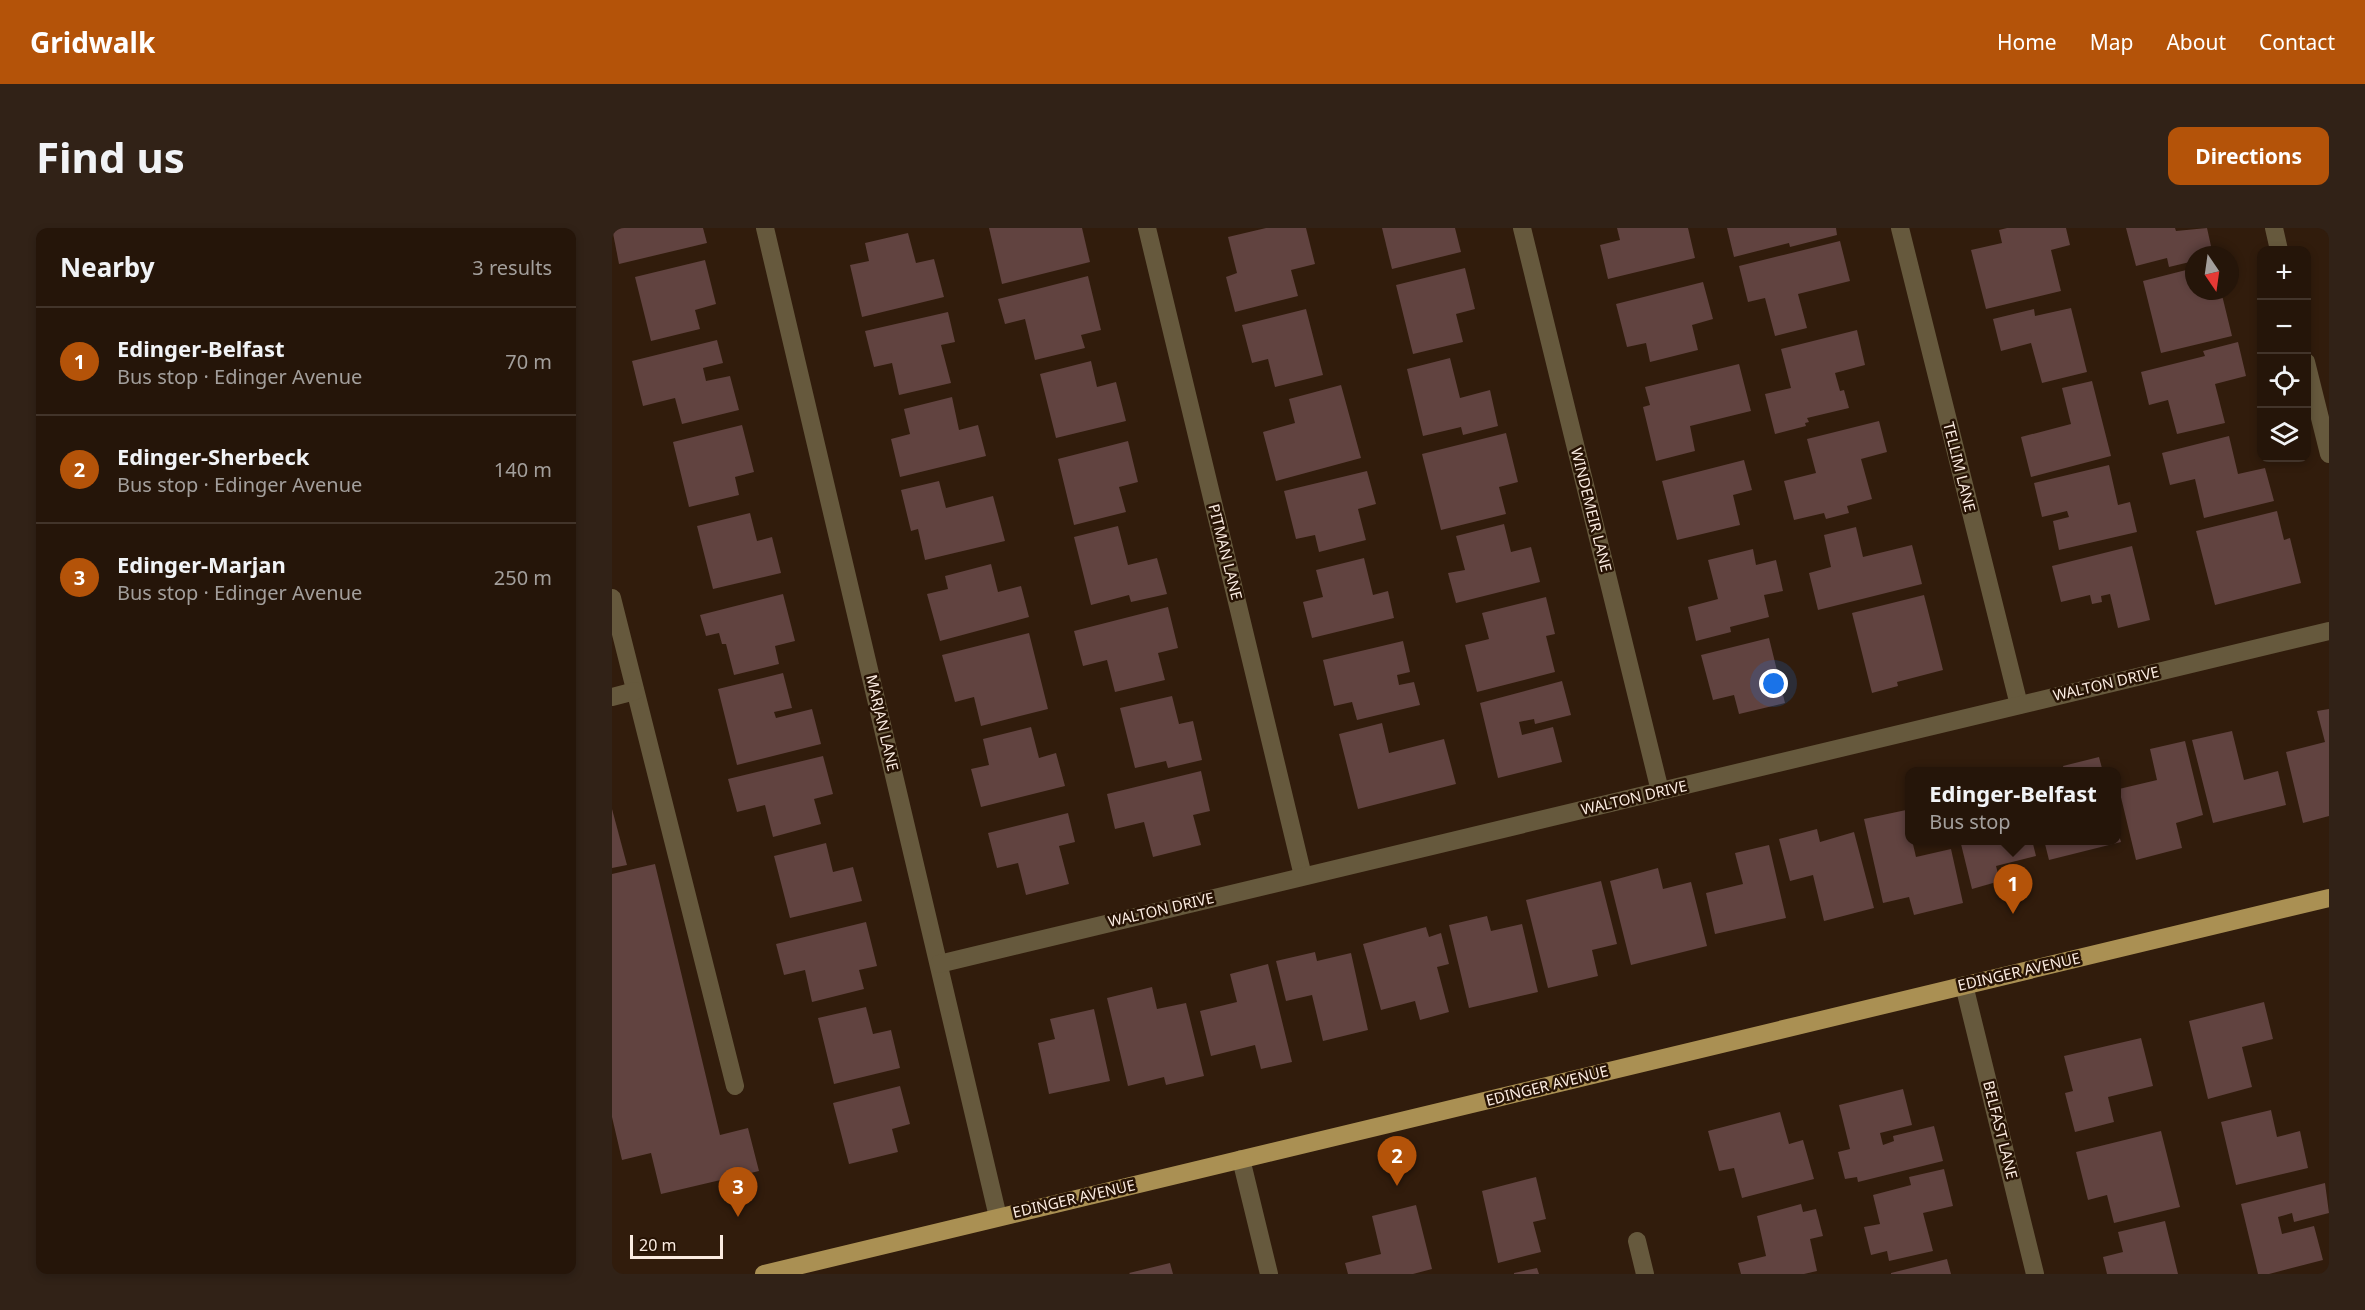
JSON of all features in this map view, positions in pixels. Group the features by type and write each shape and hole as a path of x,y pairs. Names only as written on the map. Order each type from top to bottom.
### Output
{"main road":[{"name":"EDINGER AVENUE","path":"764,1274 2329,898"}],"street":[{"name":"MARJAN LANE","path":"765,228 998,1217"},
{"name":"PITMAN LANE","path":"1147,228 1303,876"},
{"name":"WINDEMEIR LANE","path":"1522,228 1660,792"},
{"name":"TELLIM LANE","path":"1900,228 2019,705"},
{"path":"2274,228 2278,246"},
{"path":"2311,379 2329,454"},
{"path":"612,598 735,1086"},
{"name":"WALTON DRIVE","path":"939,964 2329,631"},
{"path":"612,697 635,691"},
{"name":"BELFAST LANE","path":"1964,985 2035,1274"},
{"path":"1241,1159 1269,1274"},
{"path":"1637,1241 1645,1274"}],"building":[{"path":"612,228 703,228 707,243 619,264"},
{"path":"989,228 1082,228 1090,262 1002,284"},
{"path":"1266,228 1306,228 1315,264 1291,270 1298,296 1235,312 1226,277 1237,273 1228,237"},
{"path":"1382,228 1455,228 1461,252 1392,269"},
{"path":"1617,228 1688,228 1695,258 1608,279 1600,245 1620,240"},
{"path":"1727,228 1836,228 1837,235 1790,247 1789,243 1734,257"},
{"path":"2066,228 2070,245 2051,250 2061,291 1986,309 1971,250 2002,243 1999,230"},
{"path":"2126,228 2175,228 2176,231 2207,228 2211,246 2185,246 2185,263 2169,267 2167,258 2136,266"},
{"path":"908,233 916,263 934,259 944,297 862,317 850,265 869,261 865,243"},
{"path":"1840,241 1850,281 1798,294 1807,328 1775,336 1765,298 1748,302 1739,266"},
{"path":"705,260 716,304 695,310 700,329 651,341 635,277"},
{"path":"1465,268 1475,309 1456,314 1463,342 1413,354 1396,285"},
{"path":"2185,270 2185,300 2223,300 2232,336 2161,353 2143,281"},
{"path":"1088,276 1101,330 1081,335 1085,348 1035,360 1025,319 1005,324 998,299"},
{"path":"1703,282 1713,319 1692,325 1698,350 1650,362 1646,343 1627,347 1616,304"},
{"path":"2071,308 2087,372 2042,383 2031,343 2001,351 1993,319 2034,309 2035,316"},
{"path":"1306,309 1323,375 1275,387 1268,359 1252,363 1242,325"},
{"path":"948,312 955,342 941,345 951,383 899,395 892,363 874,367 865,331"},
{"path":"1857,330 1865,365 1835,373 1840,391 1844,390 1849,408 1807,418 1809,422 1805,423 1806,426 1775,434 1765,394 1791,388 1781,349"},
{"path":"717,340 723,363 703,368 706,381 730,376 739,410 682,424 675,398 643,406 632,361"},
{"path":"2238,342 2246,376 2215,384 2225,423 2177,434 2168,400 2149,405 2141,372 2205,356 2203,351"},
{"path":"1450,358 1460,398 1490,390 1498,426 1463,435 1461,427 1423,436 1407,369"},
{"path":"1091,361 1097,387 1116,382 1126,421 1056,438 1040,374"},
{"path":"1739,364 1751,411 1690,426 1695,451 1656,461 1643,407 1650,405 1645,387"},
{"path":"2092,381 2111,456 2031,477 2021,437 2071,424 2062,388"},
{"path":"1341,385 1361,458 1276,481 1263,432 1295,423 1289,399"},
{"path":"952,397 959,430 978,425 986,456 900,477 891,439 910,434 904,409"},
{"path":"1879,421 1887,452 1861,459 1872,499 1847,506 1849,513 1826,519 1824,513 1794,520 1784,481 1816,473 1807,439"},
{"path":"742,425 754,472 735,477 739,495 689,507 673,442"},
{"path":"1506,433 1518,482 1499,487 1506,514 1441,530 1422,454"},
{"path":"2229,436 2238,474 2265,468 2274,501 2204,518 2195,479 2170,485 2162,453"},
{"path":"1128,441 1138,482 1119,487 1126,512 1074,525 1058,459"},
{"path":"1744,460 1752,490 1733,495 1740,525 1677,540 1662,481"},
{"path":"2109,465 2118,505 2130,502 2137,532 2059,550 2053,521 2069,517 2067,511 2042,517 2034,483"},
{"path":"1367,471 1376,504 1358,509 1366,540 1319,552 1315,535 1296,539 1284,491"},
{"path":"939,481 946,508 993,496 1005,541 925,560 918,529 911,531 901,490"},
{"path":"2277,511 2284,540 2290,538 2301,583 2215,605 2196,531"},
{"path":"750,513 757,541 772,537 781,573 713,589 697,526"},
{"path":"1504,524 1511,552 1531,547 1540,582 1456,603 1448,573 1465,570 1456,536"},
{"path":"1118,526 1128,565 1157,558 1167,594 1131,602 1129,595 1091,605 1074,537"},
{"path":"1856,527 1863,557 1912,545 1922,584 1818,610 1809,573 1831,567 1824,535"},
{"path":"2132,546 2150,620 2118,628 2110,594 2101,596 2102,602 2092,604 2090,595 2061,602 2052,566"},
{"path":"1753,549 1756,565 1776,560 1783,591 1764,595 1769,617 1730,627 1731,632 1696,641 1688,607 1718,599 1708,560"},
{"path":"1364,558 1373,595 1388,591 1394,618 1312,638 1303,602 1323,597 1316,570"},
{"path":"991,564 998,592 1021,586 1029,617 940,641 927,594 948,589 945,576"},
{"path":"783,594 795,641 775,646 779,664 734,675 726,644 722,644 719,633 706,636 700,615"},
{"path":"1924,595 1943,670 1897,682 1898,686 1872,693 1852,613"},
{"path":"1546,597 1555,634 1546,636 1555,672 1477,692 1465,645 1489,639 1482,613"},
{"path":"1168,607 1178,648 1158,653 1165,680 1115,692 1107,660 1083,666 1074,631"},
{"path":"1029,633 1048,709 981,726 974,697 955,702 942,655"},
{"path":"1769,638 1785,703 1739,714 1734,695 1713,700 1701,655"},
{"path":"1403,641 1410,672 1397,675 1399,685 1414,682 1420,705 1357,720 1352,702 1334,706 1323,660"},
{"path":"783,673 792,708 774,712 776,718 812,709 821,744 737,765 718,689"},
{"path":"1562,681 1571,715 1535,724 1534,719 1519,722 1522,735 1553,727 1562,762 1498,778 1480,703"},
{"path":"1172,696 1179,724 1193,721 1202,760 1168,768 1166,761 1135,768 1120,708"},
{"path":"2329,709 2329,816 2303,823 2286,752 2325,742 2317,711"},
{"path":"1382,723 1389,753 1444,739 1456,784 1358,809 1339,734"},
{"path":"1031,727 1039,758 1056,753 1065,786 981,807 971,769 989,765 983,739"},
{"path":"2232,731 2244,780 2278,771 2286,805 2213,823 2192,740"},
{"path":"2185,741 2203,815 2176,823 2182,848 2136,860 2121,797 2121,789 2157,780 2150,749"},
{"path":"823,756 833,794 814,799 821,824 773,837 765,805 737,812 728,779"},
{"path":"2099,757 2102,767 2063,767"},
{"path":"1201,771 1210,811 1193,815 1201,845 1153,857 1144,822 1115,829 1107,794"},
{"path":"612,809 627,865 612,868"},
{"path":"1905,810 1905,845 1913,845 1916,857 1951,849 1963,903 1914,915 1909,897 1883,903 1864,819"},
{"path":"1068,813 1075,842 1059,846 1069,884 1026,895 1018,863 997,868 988,833"},
{"path":"1817,829 1820,842 1854,832 1874,908 1824,921 1813,875 1790,881 1779,839"},
{"path":"826,843 833,872 853,867 862,901 790,918 774,856"},
{"path":"1769,845 1786,918 1715,934 1706,893 1743,884 1735,853"},
{"path":"1961,845 2033,845 2036,856 1996,866 2000,881 1972,889"},
{"path":"2045,845 2109,845 2049,860"},
{"path":"655,864 720,1135 748,1128 759,1171 661,1194 651,1153 622,1160 612,1117 612,874"},
{"path":"1658,868 1663,889 1691,882 1707,946 1631,965 1610,881"},
{"path":"1601,881 1617,944 1592,950 1598,976 1548,988 1526,900"},
{"path":"1487,916 1491,931 1522,924 1538,992 1469,1008 1449,925"},
{"path":"866,922 877,966 859,970 864,989 812,1002 805,970 784,975 776,944"},
{"path":"1426,927 1429,937 1441,933 1449,964 1437,967 1449,1012 1420,1020 1415,1001 1381,1010 1363,944"},
{"path":"1315,952 1317,961 1351,953 1368,1030 1323,1041 1312,995 1286,1001 1276,961"},
{"path":"1268,964 1292,1062 1261,1069 1255,1045 1211,1056 1200,1011 1237,1002 1230,974"},
{"path":"1152,987 1157,1009 1186,1003 1204,1076 1166,1085 1164,1077 1128,1086 1107,998"},
{"path":"2264,1002 2273,1039 2242,1047 2252,1087 2208,1099 2189,1021"},
{"path":"866,1007 873,1034 891,1030 900,1068 834,1084 818,1018"},
{"path":"1094,1009 1110,1081 1049,1094 1038,1043 1055,1039 1050,1019"},
{"path":"2141,1038 2153,1086 2108,1097 2114,1122 2075,1132 2065,1093 2073,1091 2064,1056"},
{"path":"900,1086 910,1124 892,1129 898,1152 849,1164 833,1103"},
{"path":"1903,1089 1912,1125 1880,1133 1883,1145 1894,1141 1893,1136 1934,1126 1943,1161 1858,1182 1857,1177 1845,1179 1838,1152 1850,1149 1839,1105"},
{"path":"2271,1110 2277,1137 2300,1131 2308,1168 2236,1185 2221,1122"},
{"path":"1780,1112 1789,1144 1803,1140 1814,1179 1742,1198 1734,1168 1719,1171 1708,1131"},
{"path":"2161,1131 2180,1207 2114,1223 2107,1195 2088,1200 2076,1152"},
{"path":"1944,1169 1953,1206 1923,1213 1933,1251 1889,1261 1887,1251 1871,1255 1864,1227 1880,1224 1873,1195 1911,1185 1909,1177"},
{"path":"1536,1177 1546,1219 1533,1222 1541,1252 1498,1263 1482,1191"},
{"path":"2325,1183 2329,1213 2294,1222 2292,1213 2278,1217 2282,1234 2314,1226 2323,1260 2269,1274 2258,1274 2241,1204"},
{"path":"1801,1204 1803,1212 1816,1209 1823,1236 1810,1239 1817,1271 1804,1274 1741,1274 1738,1263 1766,1256 1757,1216"},
{"path":"1416,1205 1432,1269 1413,1274 1348,1274 1345,1263 1381,1254 1372,1216"},
{"path":"2165,1221 2178,1274 2107,1274 2103,1257 2123,1252 2118,1232"},
{"path":"1947,1259 1951,1274 1891,1274 1891,1273"},
{"path":"1170,1263 1173,1274 1129,1273"},
{"path":"1537,1268 1539,1274 1514,1274 1514,1273"}],"place":[{"name":"Edinger-Belfast","path":"2013,914"},
{"name":"Edinger-Sherbeck","path":"1397,1186"},
{"name":"Edinger-Marjan","path":"738,1217"}]}
